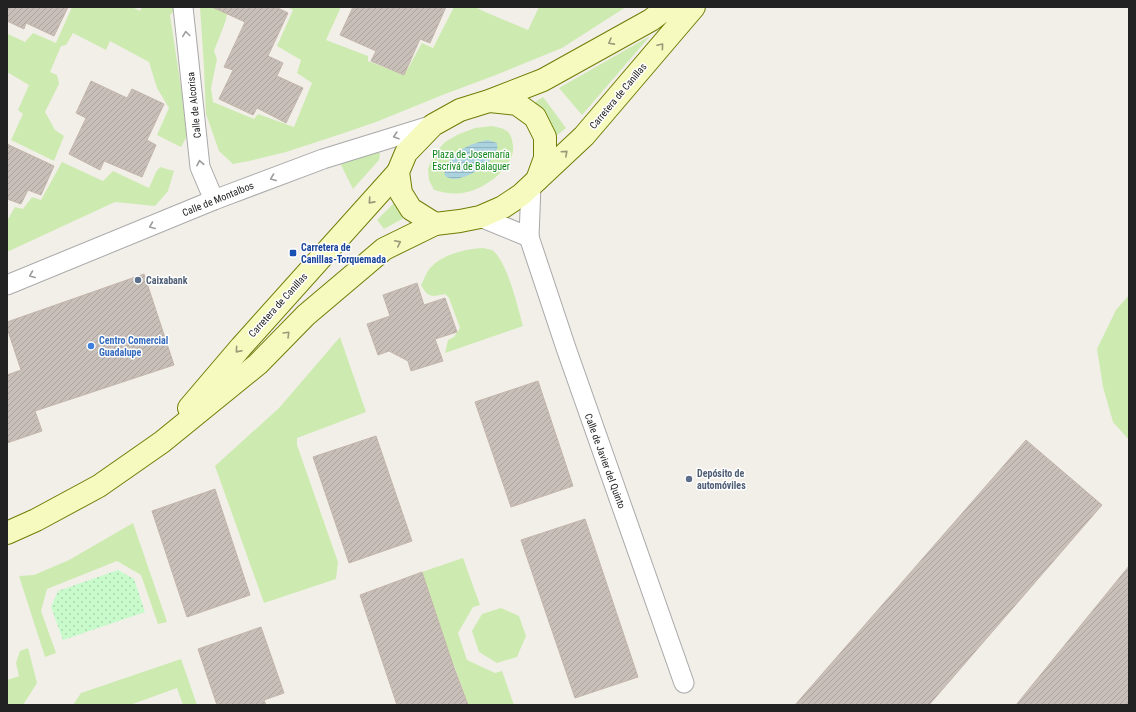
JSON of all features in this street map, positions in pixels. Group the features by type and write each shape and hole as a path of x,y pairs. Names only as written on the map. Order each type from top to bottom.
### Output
{"street":[{"name":"Calle de Alcorisa","path":"183,7 200,167 214,200"},
{"path":"489,100 517,104 535,117 545,137 545,158 534,183 521,195 503,207 480,217 435,224 411,209 401,193 398,172 406,152 433,125 460,110 543,80 651,20 668,7"},
{"name":"Carretera de Canillas","path":"534,183 584,136 694,7"},
{"name":"Calle de Montalbos","path":"7,285 214,200 323,159 433,125"},
{"name":"Carretera de Canillas","path":"162,442 192,403 398,172"},
{"name":"Calle de Javier del Quinto","path":"534,183 529,238 568,355 684,683"},
{"path":"480,217 529,238"},
{"name":"Carretera de Canillas","path":"7,532 36,520 99,486 162,442 258,364 306,315 384,249 435,224"}],"green space":[{"path":"72,7 132,7 140,11 142,7 175,7 175,10 170,15 188,134 181,147 157,135 169,108 157,88 149,62 110,41 106,50 73,33 66,45 61,46 50,72 57,75 59,84 45,112 55,130 64,136 54,161 11,140 23,114 18,110 29,85 7,72 8,34 25,42 33,33 56,43"},
{"path":"200,7 228,7 226,20 214,51 217,59 211,88 213,102 254,119 258,114 294,127 312,83 297,73 301,60 277,46 293,10 287,7 341,7 326,40 368,56 368,61 404,75 422,43 433,48 454,7 475,7 528,30 539,7 626,7 562,48 496,75 376,122 341,134 286,152 233,164 219,151 206,114"},
{"path":"650,36 582,115 559,88"},
{"path":"543,97 566,128 556,136 542,110 535,102"},
{"name":"Plaza de Josemaría Escrivá de Balaguer","path":"492,126 502,128 507,131 512,139 513,153 505,168 491,181 475,190 463,193 446,193 434,190 429,180 428,169 434,154 445,142 459,134 475,128"},
{"path":"376,150 380,154 379,160 353,189 340,163"},
{"path":"62,162 103,181 113,171 149,188 156,172 160,167 174,171 168,191 155,206 115,202 7,252 7,221 15,207 23,209 32,197 41,200"},
{"path":"394,203 404,218 384,229 377,220"},
{"path":"483,248 492,250 502,264 511,285 523,326 445,353 448,340 454,337 460,328 449,298 445,294 431,296 421,285 430,268 441,259 462,251"},
{"path":"1129,295 1129,440 1113,422 1103,387 1097,349 1116,310"},
{"path":"340,337 366,412 297,438 297,445 338,562 336,579 264,603 215,466 279,408"},
{"path":"133,523 167,622 158,624 141,575 117,561 47,589 41,611 56,653 45,657 19,576 34,575 69,560"},
{"path":"463,558 480,605 473,607 458,633 467,660 495,673 502,671 514,705 468,705 454,665 435,671 444,638 422,572"},
{"path":"118,570 134,579 145,612 63,640 51,607 58,591"},
{"path":"501,608 519,616 526,636 517,657 497,663 479,652 472,631 482,614"},
{"path":"28,648 37,683 23,705 7,705 7,680 19,676 16,663 20,651"},
{"path":"181,659 197,705 183,705 177,688 130,705 73,705 81,693"}],"water":[{"path":"488,140 497,143 497,148 495,154 486,164 480,169 466,176 453,179 445,176 444,169 457,153 468,146"}],"building":[{"path":"7,7 68,7 54,36 26,23 24,29 7,21"},
{"path":"212,7 276,7 288,13 268,56 283,63 277,76 303,88 286,123 257,108 253,115 219,99 233,70 224,67 245,22"},
{"path":"353,7 446,7 430,43 420,39 404,75 371,61 376,51 340,35"},
{"path":"91,81 127,98 132,89 164,104 147,140 156,145 142,177 104,161 100,170 69,154 86,118 76,113"},
{"path":"7,144 54,166 41,195 28,190 21,204 7,199"},
{"name":"Centro Comercial Guadalupe","path":"144,274 174,365 35,411 42,431 7,443 7,375 21,370 7,328 7,322"},
{"path":"417,283 424,305 445,298 457,332 435,339 443,361 411,371 408,361 389,351 378,355 367,324 390,316 383,295"},
{"path":"538,381 573,486 511,507 475,402"},
{"path":"376,436 412,541 349,563 313,457"},
{"path":"1026,440 1102,505 929,705 795,705"},
{"path":"215,489 250,595 187,617 152,511"},
{"path":"585,519 638,677 575,698 521,540"},
{"path":"1129,566 1129,705 1016,705"},
{"path":"422,572 468,705 397,705 360,595"},
{"path":"261,627 284,693 264,700 266,705 217,705 198,649"}],"place":[{"name":"Carretera de Canillas-Torquemada","path":"293,253"},
{"name":"Caixabank","path":"138,280"},
{"name":"Centro Comercial Guadalupe","path":"91,346"},
{"name":"Depósito de automóviles","path":"689,479"}]}
